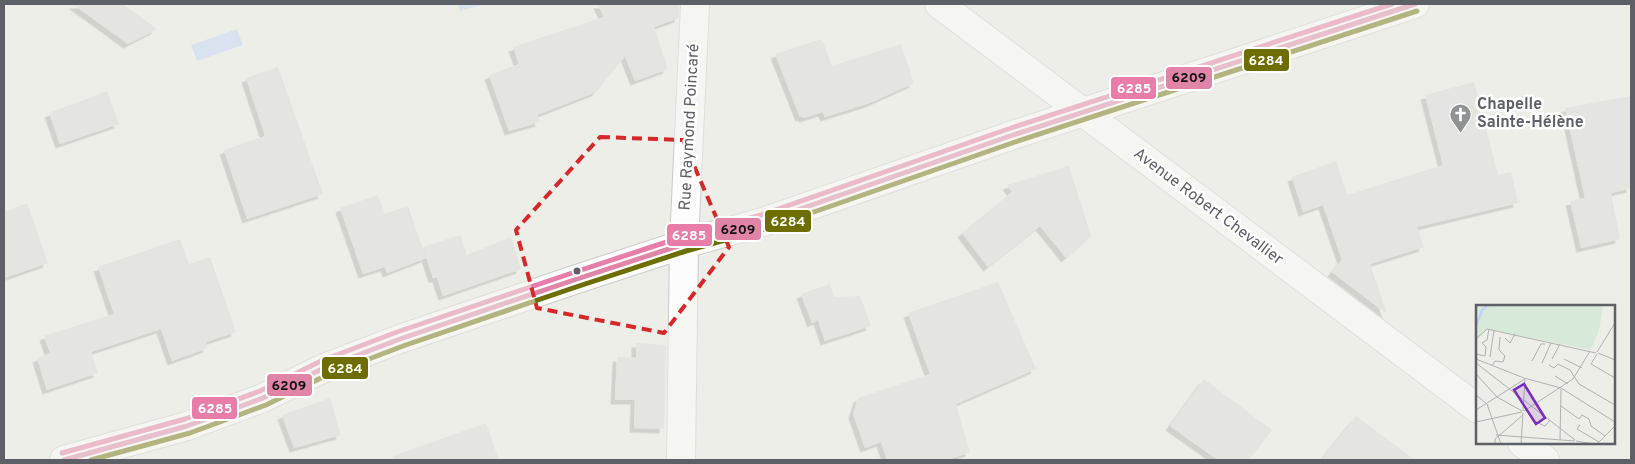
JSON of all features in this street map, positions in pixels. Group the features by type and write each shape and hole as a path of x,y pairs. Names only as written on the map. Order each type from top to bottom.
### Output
{"street":[{"name":"Rue Raymond Poincaré","path":"681,460 684,244 695,4"},
{"name":"Avenue Robert Chevallier","path":"939,4 1476,408"},
{"path":"64,460 187,426 263,398 324,368 400,339 613,267 684,244 763,222 1082,112 1415,4"},
{"path":"1523,444 1545,460"}],"highlighted area":[{"path":"600,137 683,140 729,247 664,333 537,308 516,230"}],"water":[{"path":"458,4 486,4 460,11"},
{"path":"237,29 243,45 197,61 191,45"}],"building":[{"path":"73,4 123,4 157,29 128,44"},
{"path":"598,4 679,4 679,18 654,27 668,69 635,81 625,56 596,92 537,115 540,122 509,131 489,75 519,64 513,47 604,17"},
{"path":"822,39 832,66 901,44 914,83 870,103 825,117 823,112 804,118 800,117 775,54"},
{"path":"278,67 323,194 247,219 224,150 265,136 246,78"},
{"path":"1474,82 1498,175 1511,172 1518,203 1417,227 1424,247 1370,264 1387,314 1332,272 1342,260 1323,205 1303,212 1292,177 1336,161 1347,195 1443,165 1425,95"},
{"path":"107,91 119,124 60,144 49,113"},
{"path":"1631,96 1631,188 1611,193 1620,239 1581,248 1570,201 1585,198 1565,108"},
{"path":"1069,166 1091,236 1066,258 1040,226 988,267 962,233 1012,192 1007,185"},
{"path":"378,195 385,214 408,206 426,258 387,273 385,267 363,274 340,208"},
{"path":"27,203 48,263 4,278 4,212"},
{"path":"460,235 467,255 511,237 521,269 443,296 437,278 433,278 423,247"},
{"path":"180,239 189,264 210,257 236,332 206,342 208,348 172,361 161,329 91,352 98,373 47,390 37,358 50,353 44,336 114,314 98,267"},
{"path":"998,282 1036,369 956,404 970,452 947,460 887,460 881,442 865,448 853,414 858,398 930,374 908,313"},
{"path":"830,284 834,297 860,296 871,326 825,341 818,320 812,323 801,294"},
{"path":"636,343 666,345 664,429 634,428 635,400 615,400 617,357 636,358"},
{"path":"1204,379 1272,430 1249,460 1218,460 1170,426"},
{"path":"330,398 341,435 294,448 282,415"},
{"path":"1356,416 1415,460 1321,460"},
{"path":"486,423 499,460 394,460 393,456"}],"transit line":[{"name":"6285","path":"62,453 185,419 260,391 321,361 397,332 682,237 761,215 1011,128 1392,4"},
{"name":"6209","path":"64,460 187,426 263,398 324,368 400,339 574,280 684,244 763,222 1013,135 1415,4"},
{"name":"6284","path":"91,460 190,433 266,405 327,375 403,346 576,287 686,251 765,229 1015,142 1417,11"}],"place":[{"name":"Chapelle Sainte-Hélène","path":"1461,133"}]}
